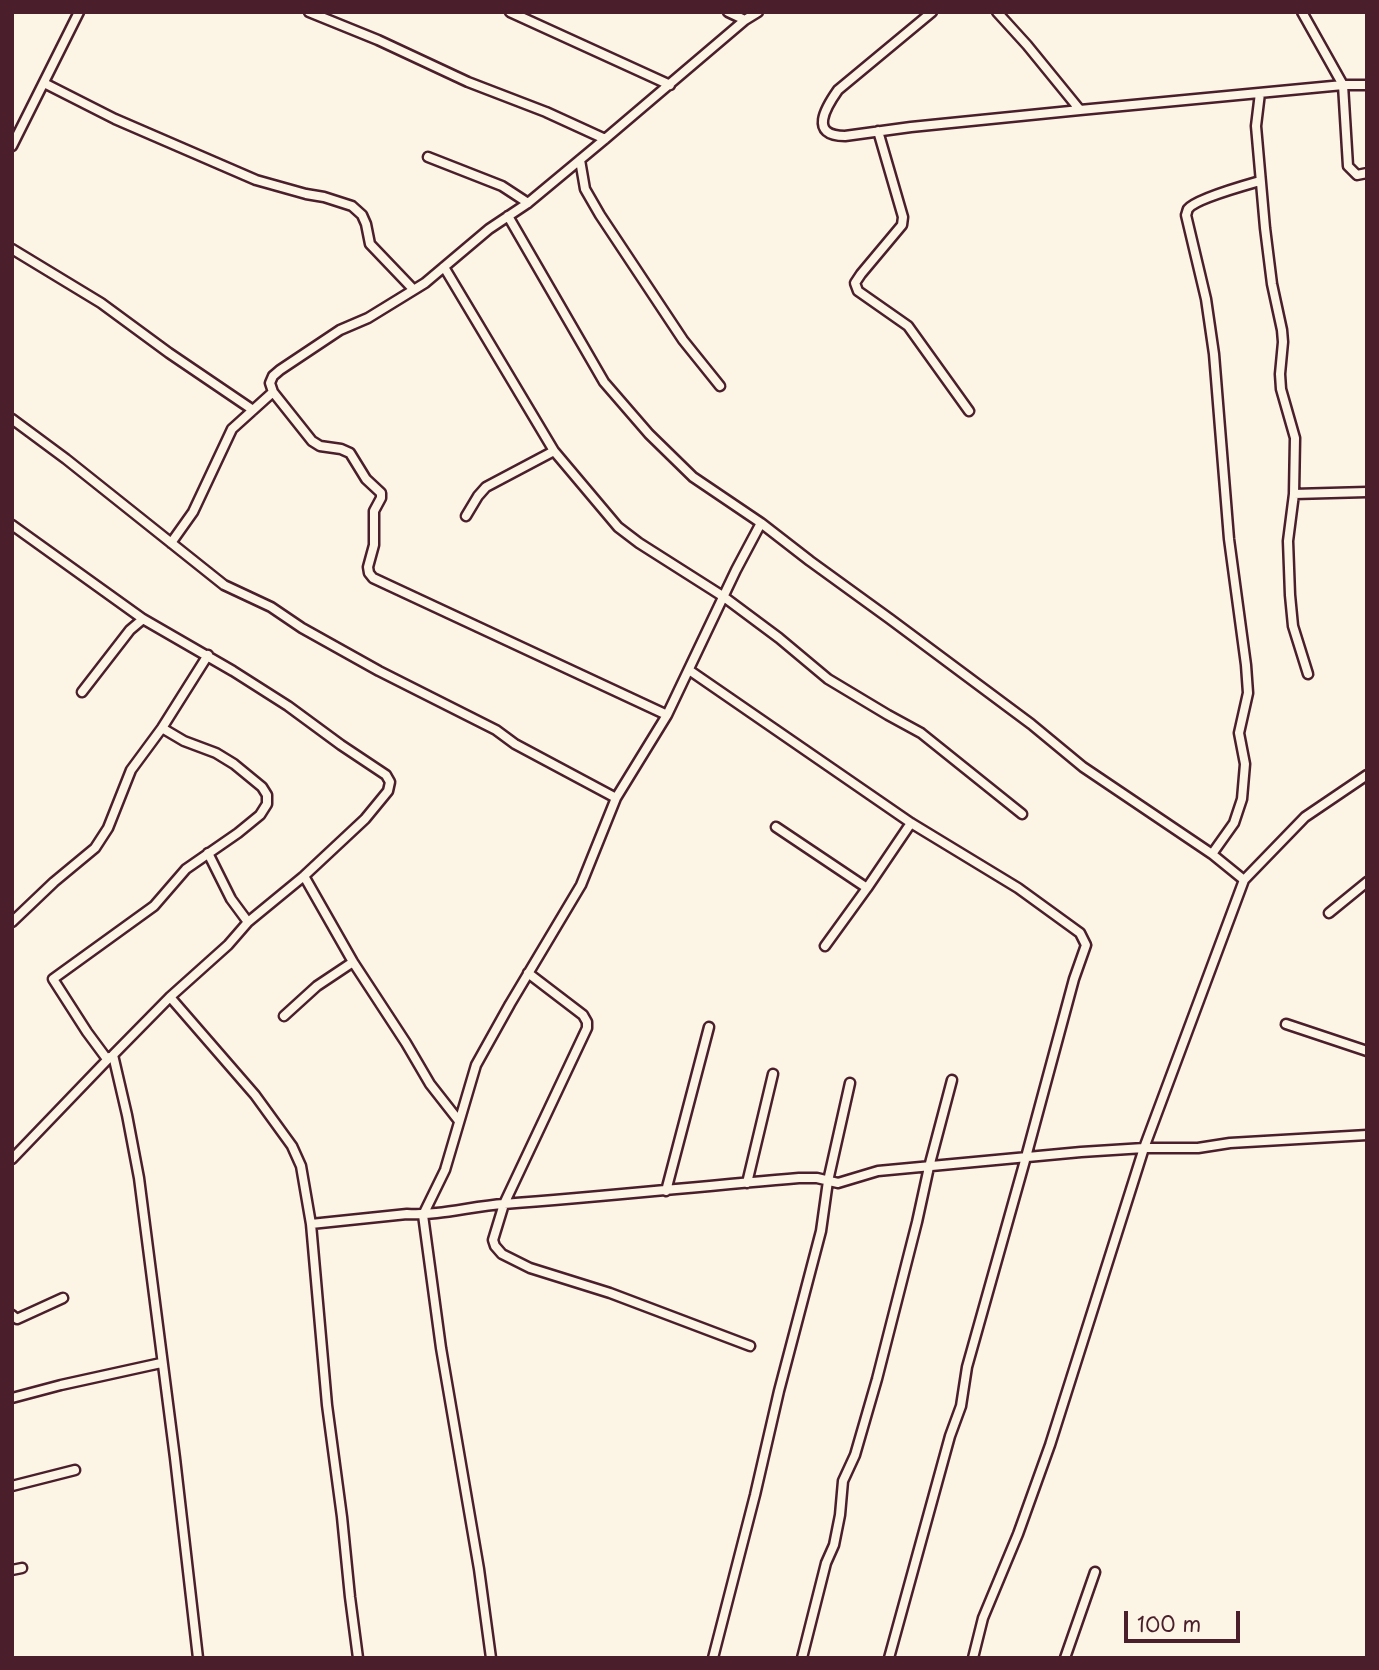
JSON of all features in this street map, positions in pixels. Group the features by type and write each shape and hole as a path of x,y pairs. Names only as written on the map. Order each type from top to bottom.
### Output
{"street":[{"path":"12,146 79,12"},
{"path":"309,12 605,139"},
{"path":"509,12 670,85"},
{"path":"728,12 745,20"},
{"path":"667,715 373,578 368,567 374,545 374,511 382,493 366,479 350,453 320,446 312,441 270,383 280,370 340,330 368,318 425,283 488,229 528,203 745,20 758,12"},
{"path":"932,12 838,90 822,117 828,132 835,136 1080,110 1367,85"},
{"path":"997,12 1080,110"},
{"path":"1302,12 1343,85 1348,166 1357,175 1367,173"},
{"path":"44,83 115,119 256,180 352,206 362,215 370,244 413,289"},
{"path":"1260,93 1256,126 1272,284 1282,330 1281,389 1295,438 1294,494 1288,541 1290,595 1293,626 1308,674"},
{"path":"878,131 902,225 855,283 858,291 908,326 969,411"},
{"path":"428,157 502,186 528,203"},
{"path":"580,160 585,189 600,215 683,340 720,386"},
{"path":"1212,854 1234,824 1242,799 1245,764 1239,733 1248,693 1228,539 1214,354 1206,299 1186,215 1193,205 1222,192 1260,181"},
{"path":"508,216 604,382 649,434 693,477 761,523 1031,724 1083,767 1212,854 1244,880"},
{"path":"12,249 101,303 253,410"},
{"path":"444,267 554,451 618,527 724,597 828,679 921,733 1022,814"},
{"path":"172,543 193,512 232,429 274,392"},
{"path":"12,419 224,585 271,607 302,628 379,671 496,730 516,744 616,798"},
{"path":"466,516 486,487 554,451"},
{"path":"1294,494 1367,492"},
{"path":"491,1658 479,1569 441,1348 423,1215 445,1170 476,1065 580,886 616,798 667,715 761,523"},
{"path":"12,524 143,619 208,655 288,706 386,775 390,782 387,791 365,819 304,876 248,922 228,945 170,996 12,1159"},
{"path":"82,692 130,630 143,619"},
{"path":"13,919 95,848 108,828 131,770 162,728 208,655"},
{"path":"689,670 911,823 1018,888 1080,933 1086,945 1074,979 967,1367 961,1406 939,1473 889,1658"},
{"path":"162,728 184,741 225,758 262,787 267,795 267,804 260,815 186,869 154,906 53,979 80,1022 110,1057 127,1115 139,1178 198,1658"},
{"path":"973,1658 983,1618 1018,1534 1050,1445 1144,1148 1244,880 1305,817 1366,776"},
{"path":"825,946 911,823"},
{"path":"776,827 867,888"},
{"path":"208,853 231,899 248,922"},
{"path":"304,876 353,962 430,1084 459,1121"},
{"path":"1329,914 1367,882"},
{"path":"284,1016 317,986 353,962"},
{"path":"528,973 583,1015 587,1028 504,1204 493,1240 495,1246 502,1254 530,1268 610,1293 750,1346"},
{"path":"170,996 255,1095 292,1146 301,1166 311,1224 327,1405 358,1658"},
{"path":"1286,1024 1367,1051"},
{"path":"666,1191 709,1027"},
{"path":"747,1183 772,1074"},
{"path":"802,1658 826,1563 834,1545 843,1481 855,1455 877,1378 952,1080"},
{"path":"713,1658 821,1231 828,1181 850,1083"},
{"path":"311,1224 747,1183 817,1178 838,1183 878,1171 1026,1157 1367,1135"},
{"path":"12,1315 17,1319 63,1298"},
{"path":"12,1398 161,1363"},
{"path":"12,1486 75,1470"},
{"path":"1065,1658 1095,1572"}]}
